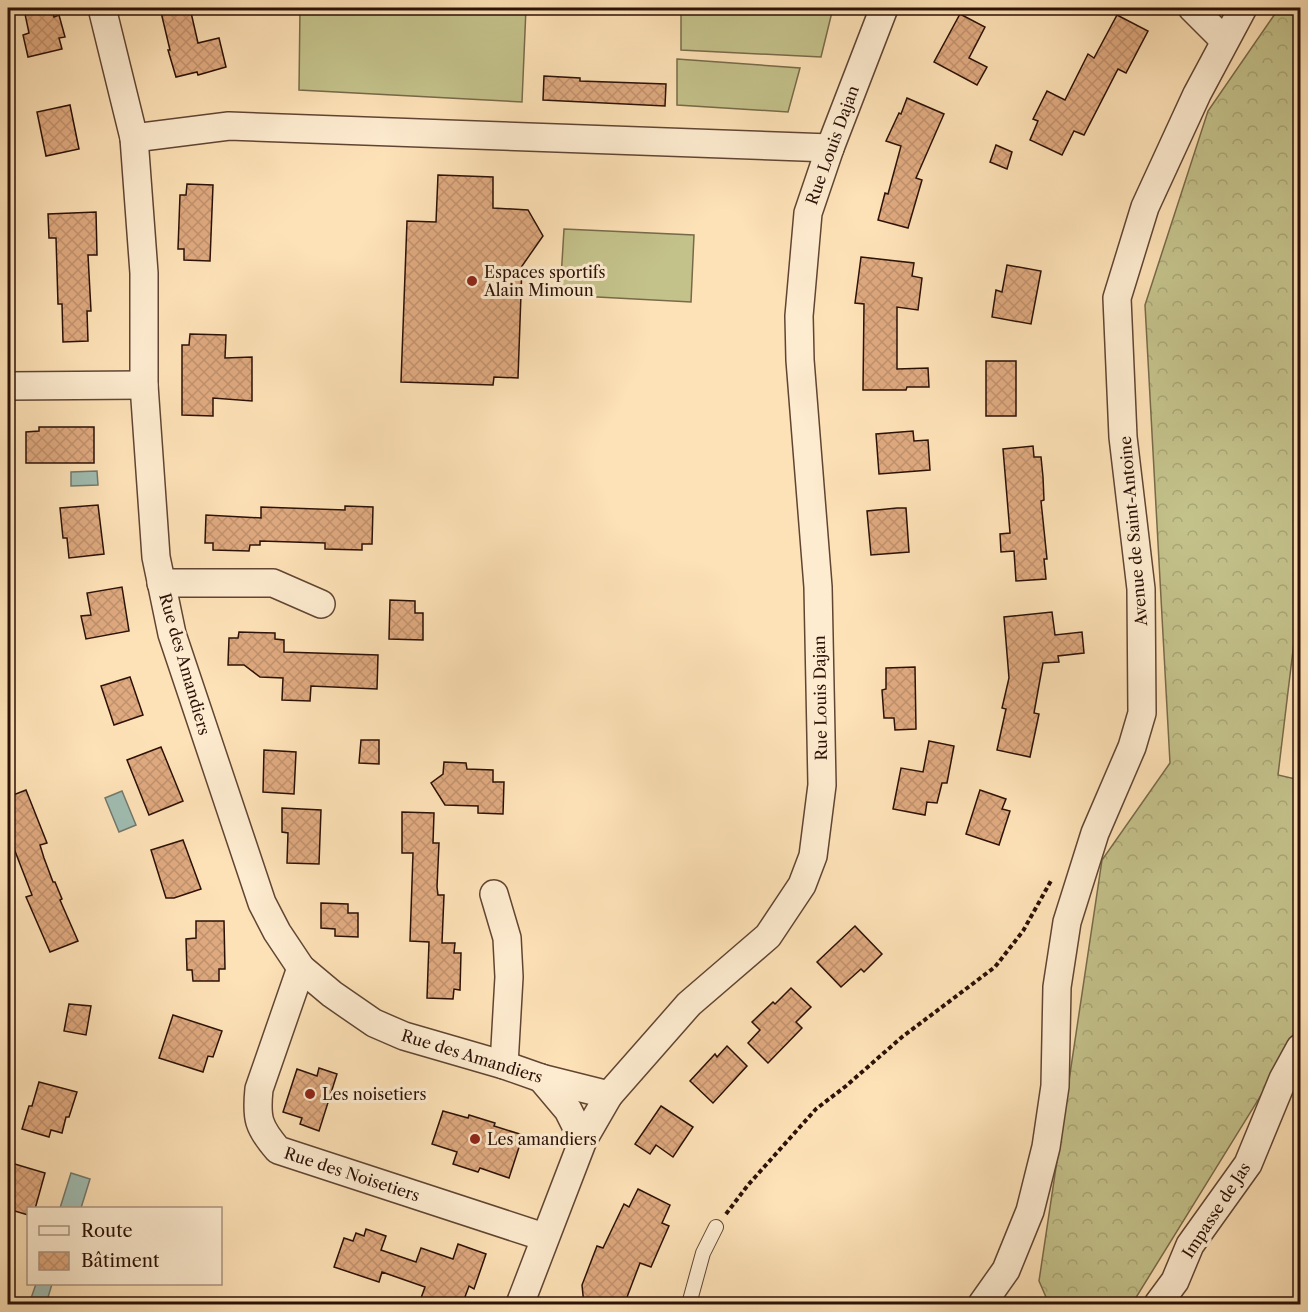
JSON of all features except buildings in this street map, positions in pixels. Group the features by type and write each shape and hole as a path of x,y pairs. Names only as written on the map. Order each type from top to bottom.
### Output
{"street":[{"name":"Rue des Amandiers","path":"102,8 134,138 144,273 144,385 156,557 172,634 262,903 277,932 301,968 332,994 374,1023 404,1036 541,1078 609,1095"},
{"name":"Rue Louis Dajan","path":"520,1305 544,1237 583,1140 609,1095 689,1004 768,936 802,885 813,856 822,785 818,587 800,360 799,316 808,213 830,148 884,8"},
{"path":"1192,8 1224,40"},
{"name":"Avenue de Saint-Antoine","path":"982,1305 1006,1270 1030,1211 1046,1147 1055,1086 1057,987 1067,922 1095,832 1132,747 1142,713 1141,588 1123,437 1117,298 1145,207 1224,40 1243,8"},
{"path":"134,138 229,126 830,148"},
{"path":"8,386 144,385"},
{"path":"161,583 273,583 321,604"},
{"path":"494,894 507,938 508,977 504,1065"},
{"name":"Rue des Noisetiers","path":"301,968 259,1089 257,1109 263,1132 278,1150 544,1237"},
{"name":"Impasse de Jas","path":"1158,1305 1174,1281 1190,1245 1248,1164 1283,1079 1300,1048"},
{"path":"541,1078 568,1110 583,1140"}],"lane":[{"path":"689,1305 703,1253 716,1227"}],"path":[{"path":"716,1227 748,1185 816,1109 902,1037 994,967 1023,931 1053,879"}],"green space":[{"path":"300,8 526,8 522,102 299,90"},
{"path":"681,8 833,8 821,57 681,50"},
{"path":"1279,8 1300,8 1300,592 1278,775 1300,780 1300,1032 1132,1304 1049,1304 1039,1281 1102,860 1170,763 1145,305 1208,111"},
{"path":"677,59 800,68 788,112 677,105"},
{"path":"564,229 694,235 691,302 560,295"}],"shaded area":[{"path":"97,471 98,485 71,486 71,472"},
{"path":"122,791 136,825 119,832 105,798"},
{"path":"71,1173 90,1179 81,1207 60,1207"},
{"path":"36,1285 52,1285 46,1304 29,1304"}],"place":[{"name":"Espaces sportifs Alain Mimoun","path":"472,281"},
{"name":"Les noisetiers","path":"310,1094"},
{"name":"Les amandiers","path":"475,1139"}]}
